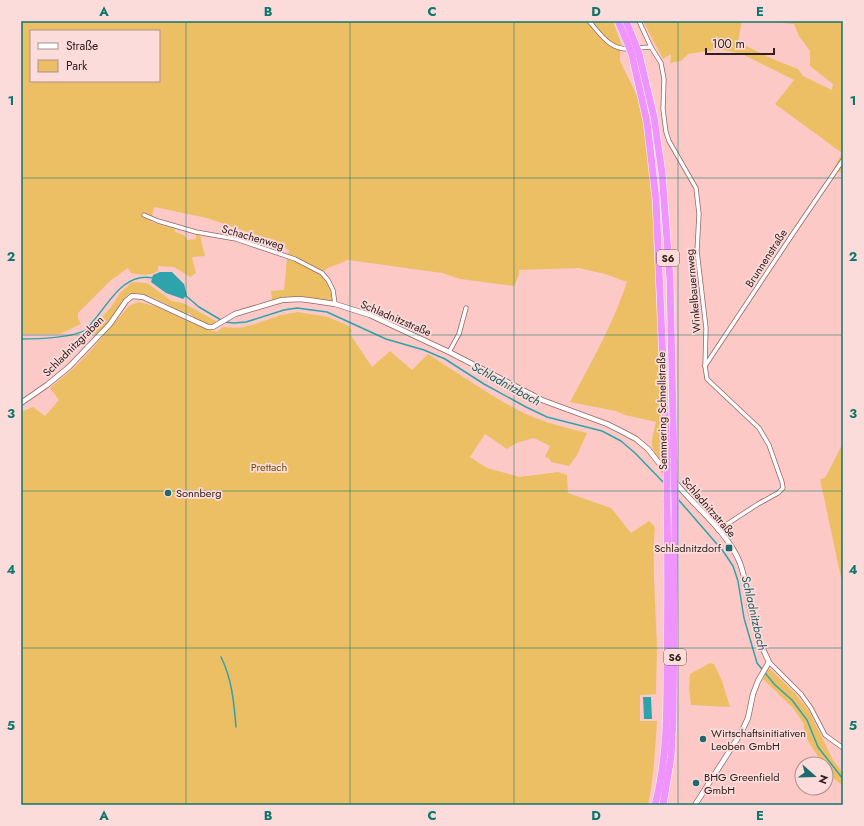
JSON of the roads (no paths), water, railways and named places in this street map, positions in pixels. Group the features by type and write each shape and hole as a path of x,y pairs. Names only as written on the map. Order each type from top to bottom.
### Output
{"highway":[{"name":"Semmering Schnellstraße","path":"618,21 631,43"},
{"name":"Semmering Schnellstraße","path":"626,21 631,43 654,118 662,172 670,279 675,507 674,720 671,757 663,805"},
{"name":"Semmering Schnellstraße","path":"635,54 647,122 656,200 667,458 668,558 666,719 664,756 656,805"}],"street":[{"path":"590,21 611,45 623,49 651,47"},
{"name":"Winkelbauernweg","path":"639,21 651,47 658,56 663,70 663,109 666,132 669,141 696,188 699,214 697,251 706,328 705,366 707,379 759,428 769,445 783,488 778,493 718,530"},
{"name":"Brunnenstraße","path":"705,366 843,160"},
{"name":"Schachenweg","path":"144,215 158,221 196,232 236,239 295,259 322,274 328,280 333,290 335,304"},
{"name":"Schladnitzgraben","path":"21,403 69,367 110,324 126,300 132,296 143,297 154,301 208,327 216,325 235,314 282,300 300,300 335,304"},
{"name":"Schladnitzstraße","path":"335,304 383,320 542,400 606,424 636,439 655,457 684,493 730,545 739,562 760,646 768,664 801,694 815,715 825,735 843,748"},
{"path":"449,352 459,334 466,308"},
{"path":"695,805 741,733 748,718 753,694 768,664"}],"water":[{"path":"160,272 172,272 184,284 187,295 183,299 166,293 151,282 153,275"},
{"path":"643,697 651,697 652,719 644,719"}],"waterway":[{"name":"Schladnitzbach","path":"21,339 65,336 81,332 87,329 119,290 126,284 134,279 143,277 153,278"},
{"name":"Schladnitzbach","path":"185,295 199,307 221,320"},
{"name":"Schladnitzbach","path":"224,322 246,322 284,310 297,308 327,312 386,339 424,350 445,359 484,384 547,417 602,431 621,441 635,453 665,484"},
{"name":"Schladnitzbach","path":"677,498 723,551 733,566 738,581 744,618 757,663 775,685 792,700 807,720 818,747 843,779"},
{"path":"221,657 230,682 236,727"}],"place":[{"name":"Sonnberg","path":"168,493"},
{"name":"Schladnitzdorf","path":"729,548"},
{"name":"Wirtschaftsinitiativen Leoben GmbH","path":"703,739"},
{"name":"BHG Greenfield GmbH","path":"696,783"}],"park label":[{"name":"Prettach","path":"269,467"}]}
